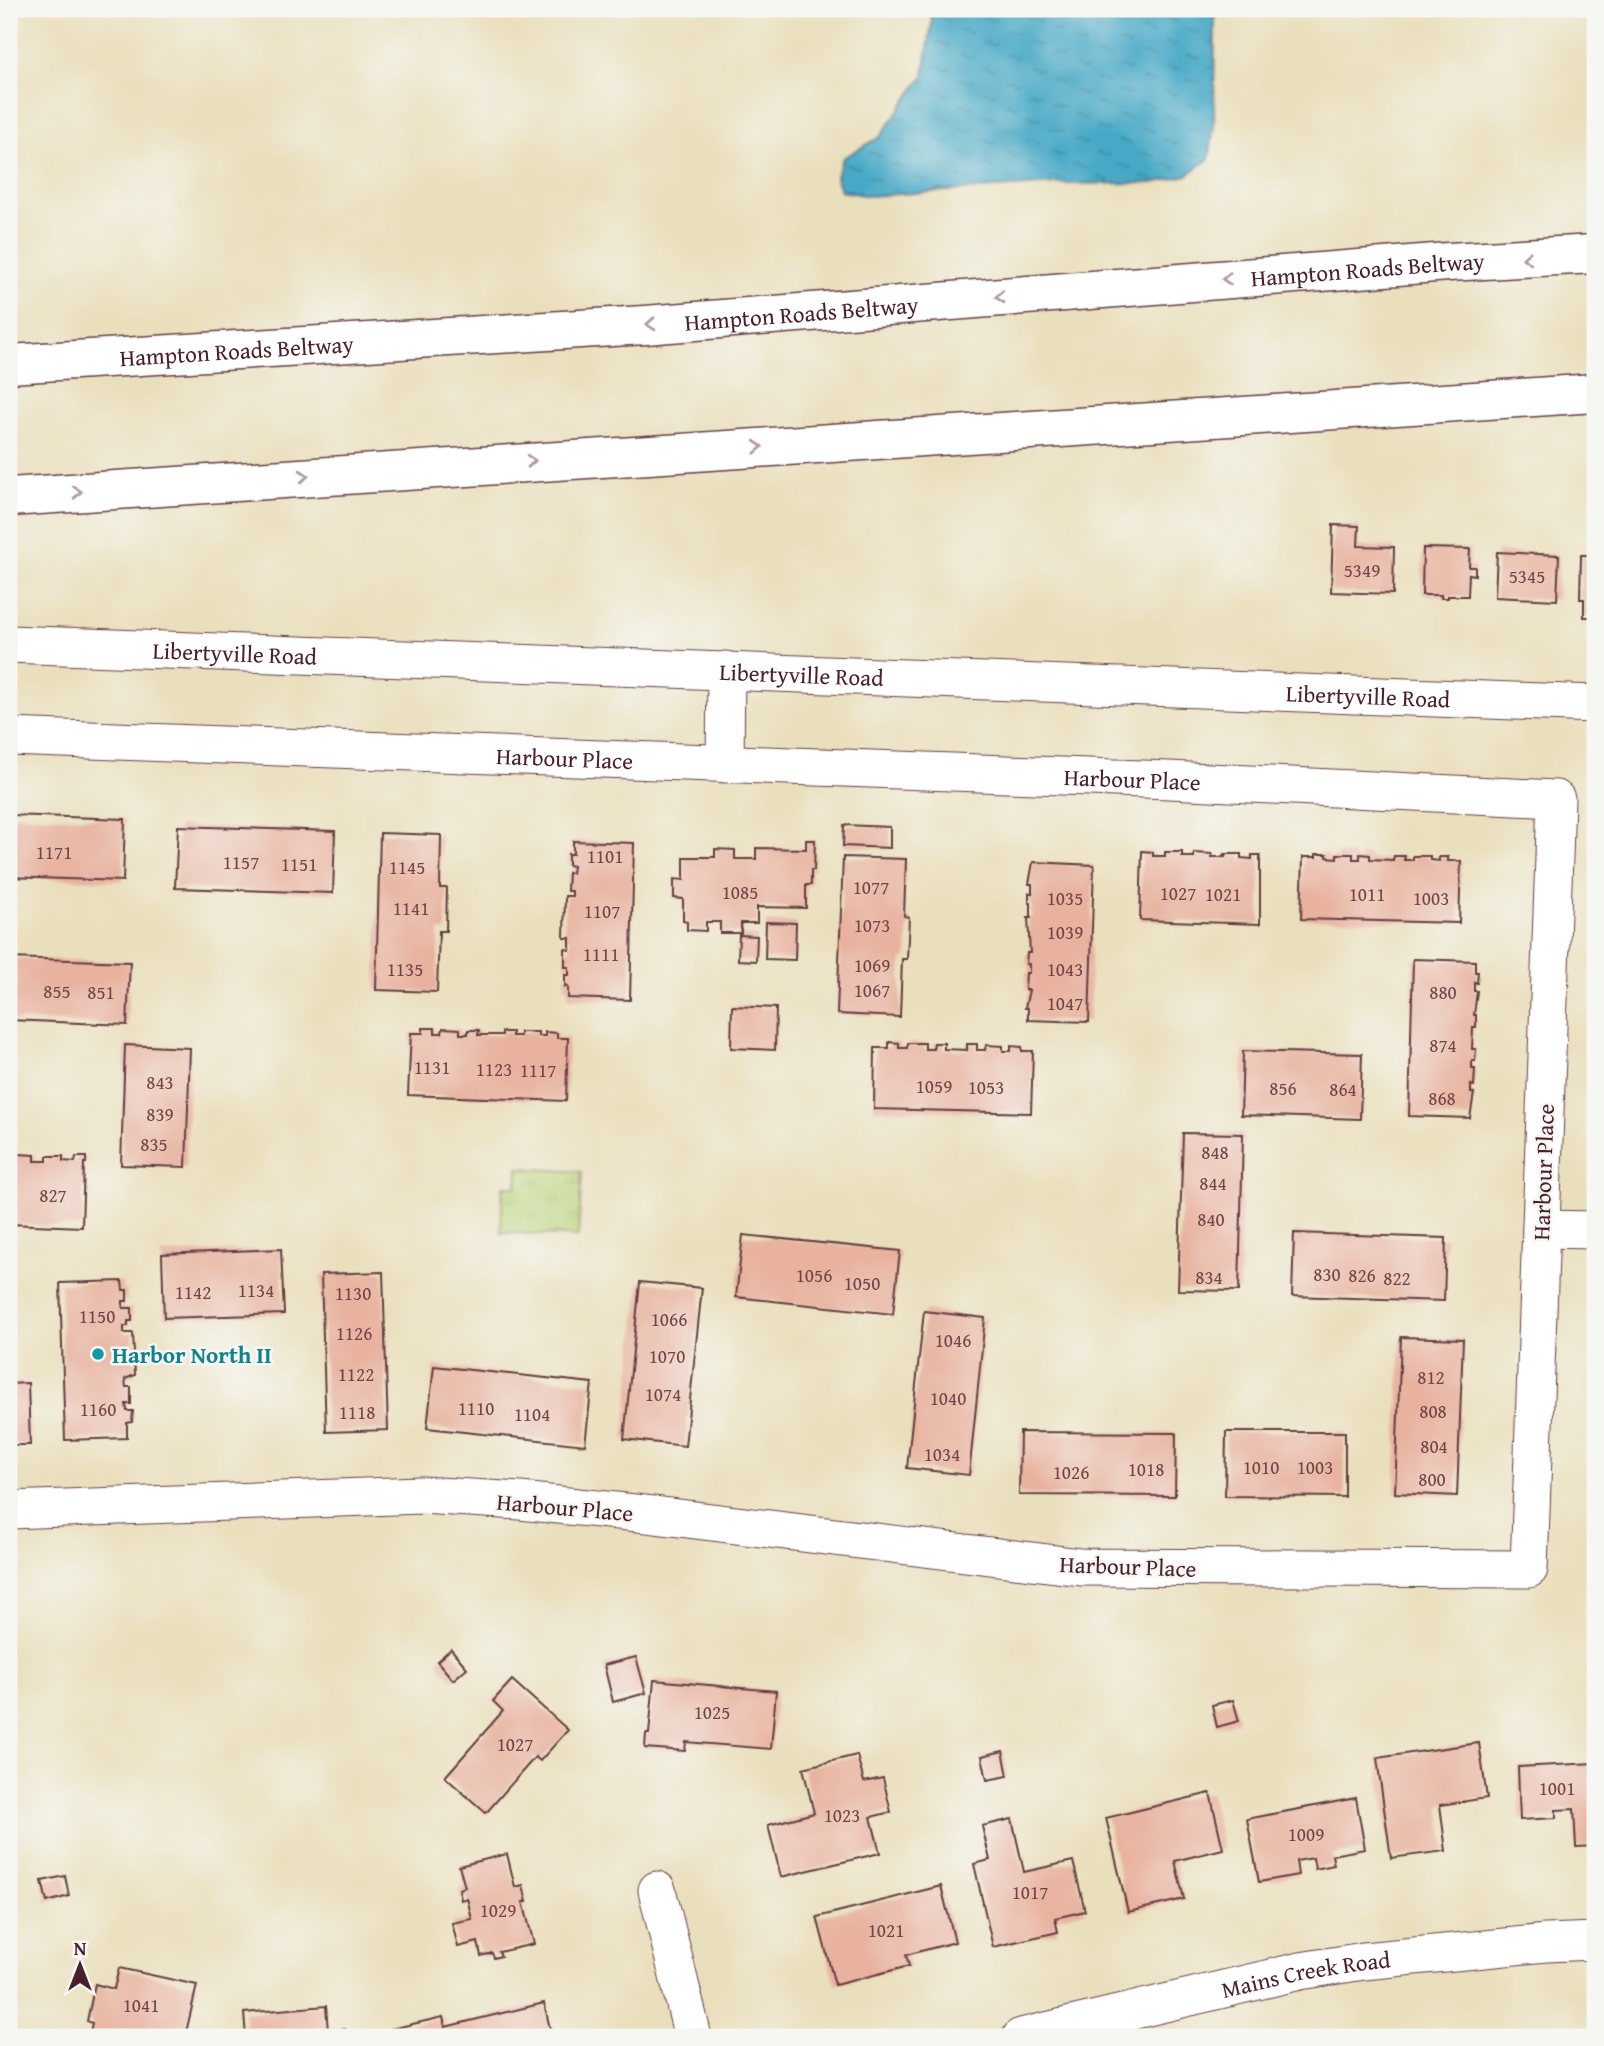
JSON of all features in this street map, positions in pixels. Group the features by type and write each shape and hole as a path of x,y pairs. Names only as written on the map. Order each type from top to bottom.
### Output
{"highway":[{"name":"Hampton Roads Beltway","path":"9,364 645,325 1448,262 1595,254"},
{"path":"9,497 1595,393"}],"street":[{"name":"Libertyville Road","path":"9,644 1595,704"},
{"path":"724,764 726,670"},
{"name":"Harbour Place","path":"9,737 1169,780 1556,799 1530,1569 1081,1567 633,1513 520,1501 421,1495 9,1510"},
{"path":"1541,1229 1595,1230"},
{"path":"657,1890 693,2037"},
{"name":"Mains Creek Road","path":"1021,2037 1300,1971 1377,1959 1595,1941"}],"green space":[{"path":"518,1168 582,1172 578,1237 501,1232 503,1186 517,1187"},
{"path":"1595,1486 1595,1699 1589,1698"}],"water":[{"path":"929,9 1215,9 1214,127 1209,159 1187,175 1153,183 1058,184 869,196 841,191 836,176 843,158 880,137 924,75 932,21"}],"building":[{"path":"1333,525 1359,526 1358,546 1394,547 1393,594 1331,592"},
{"path":"1423,548 1470,549 1469,567 1475,567 1475,575 1469,574 1468,596 1441,598 1441,595 1422,595"},
{"path":"1497,552 1559,555 1557,600 1495,597"},
{"path":"1581,555 1595,555 1595,617 1584,617 1584,599 1580,599"},
{"path":"9,815 125,819 123,881 9,877"},
{"path":"844,825 890,827 890,848 843,846"},
{"path":"178,826 335,831 333,893 175,888"},
{"path":"380,833 441,835 440,888 447,888 446,931 439,931 437,992 376,990"},
{"path":"806,840 815,840 811,885 806,885 806,908 757,907 757,923 741,923 741,933 720,933 720,922 706,922 706,931 687,930 687,922 683,921 683,899 674,898 674,879 684,880 684,857 715,857 715,849 735,850 735,859 756,859 756,848 806,849"},
{"path":"573,841 634,843 630,1000 568,998 565,975 569,975 569,967 565,967 565,949 570,950 570,938 564,938 565,896 572,896 572,891 567,891 568,873 572,873 573,866 568,865 568,854 573,854"},
{"path":"1142,851 1153,852 1153,856 1165,856 1165,852 1182,852 1182,857 1194,857 1194,853 1212,854 1212,857 1241,854 1241,858 1252,859 1252,855 1260,855 1260,924 1140,920"},
{"path":"1316,854 1337,858 1337,854 1353,854 1353,859 1360,859 1360,854 1370,855 1370,859 1393,860 1394,856 1405,856 1404,860 1413,860 1413,856 1430,856 1430,860 1439,861 1439,857 1448,857 1448,861 1461,861 1459,923 1301,919 1303,857 1316,857"},
{"path":"843,857 906,859 904,916 909,917 907,959 902,959 900,1017 837,1014"},
{"path":"1033,862 1094,865 1089,1022 1028,1020 1028,1008 1025,1008 1029,990 1025,990 1026,973 1029,973 1029,964 1026,964 1027,953 1030,953 1028,918 1031,918 1029,893 1032,893 1032,884 1029,884"},
{"path":"766,922 796,923 795,960 765,959"},
{"path":"739,935 757,936 756,961 738,960"},
{"path":"9,958 130,962 127,1025 9,1020"},
{"path":"1413,959 1475,961 1475,972 1478,972 1477,983 1474,982 1474,991 1477,991 1474,1015 1476,1027 1473,1027 1472,1049 1476,1049 1475,1061 1472,1061 1472,1069 1475,1069 1474,1086 1471,1085 1471,1093 1474,1093 1470,1118 1409,1116"},
{"path":"732,1006 776,1008 775,1050 731,1048"},
{"path":"423,1028 435,1028 435,1033 442,1033 443,1028 460,1029 460,1034 468,1034 468,1030 479,1030 478,1035 502,1035 502,1032 512,1032 512,1036 520,1036 520,1032 538,1032 538,1036 545,1036 545,1032 557,1033 557,1038 568,1038 566,1101 408,1095 411,1033 423,1033"},
{"path":"889,1042 899,1043 899,1048 907,1048 908,1043 925,1043 925,1049 933,1049 934,1043 944,1043 944,1049 967,1050 967,1044 977,1044 977,1050 985,1050 986,1045 1003,1046 1003,1051 1011,1051 1011,1046 1022,1047 1022,1051 1033,1051 1031,1113 874,1109 875,1048 889,1048"},
{"path":"125,1045 190,1048 186,1167 121,1165"},
{"path":"1243,1051 1362,1054 1360,1119 1241,1115"},
{"path":"1183,1133 1243,1134 1239,1291 1178,1290"},
{"path":"17,1154 35,1155 35,1161 47,1161 47,1156 63,1156 63,1161 75,1162 76,1157 86,1157 82,1227 9,1224 9,1160 16,1160"},
{"path":"1294,1233 1446,1238 1444,1301 1292,1296"},
{"path":"743,1235 900,1251 893,1314 736,1297"},
{"path":"281,1249 284,1314 164,1318 162,1254"},
{"path":"383,1272 388,1430 326,1432 321,1274"},
{"name":"Harbor North II","path":"122,1281 123,1290 127,1290 127,1301 123,1301 123,1308 132,1308 132,1321 128,1321 128,1326 124,1326 124,1333 133,1333 135,1375 125,1379 126,1387 131,1387 131,1404 126,1404 127,1411 133,1411 132,1422 127,1423 127,1438 65,1440 60,1283"},
{"path":"640,1282 702,1288 685,1446 624,1439"},
{"path":"924,1311 985,1318 969,1475 907,1468"},
{"path":"1401,1337 1463,1339 1457,1496 1395,1493"},
{"path":"434,1366 592,1383 585,1445 427,1428"},
{"path":"28,1383 30,1445 9,1445 9,1384"},
{"path":"1020,1432 1176,1433 1175,1496 1019,1495"},
{"path":"1226,1432 1345,1432 1345,1497 1225,1496"},
{"path":"451,1649 467,1668 453,1680 437,1661"},
{"path":"636,1657 646,1693 613,1702 604,1665"},
{"path":"512,1680 568,1730 540,1761 535,1757 486,1813 445,1777 503,1711 493,1701"},
{"path":"654,1680 776,1691 771,1749 686,1742 685,1751 645,1748 646,1734 649,1734"},
{"path":"1233,1700 1239,1721 1217,1727 1212,1705"},
{"path":"1479,1743 1487,1798 1440,1805 1446,1851 1391,1858 1377,1758"},
{"path":"1003,1751 1008,1776 987,1780 982,1756"},
{"path":"857,1755 864,1782 883,1778 891,1812 871,1817 880,1853 781,1877 768,1825 814,1813 803,1768"},
{"path":"1595,1763 1595,1846 1576,1847 1574,1809 1556,1810 1556,1818 1520,1820 1518,1767"},
{"path":"1210,1793 1223,1849 1175,1861 1184,1899 1128,1912 1106,1818"},
{"path":"1356,1798 1365,1849 1332,1855 1334,1865 1315,1869 1313,1858 1296,1861 1298,1875 1259,1882 1247,1819"},
{"path":"1012,1819 1024,1872 1073,1861 1085,1911 1055,1918 1058,1932 993,1947 974,1864 990,1860 982,1826"},
{"path":"507,1854 515,1887 523,1885 527,1902 523,1902 534,1944 499,1952 501,1956 494,1958 492,1953 481,1956 478,1942 458,1947 452,1923 472,1919 467,1898 461,1900 459,1889 465,1887 459,1866"},
{"path":"65,1876 69,1896 47,1902 42,1881"},
{"path":"941,1886 955,1942 906,1955 909,1966 835,1985 817,1917"},
{"path":"119,1968 197,1985 185,2037 148,2037 129,2033 128,2037 89,2037 92,2023 87,2021 95,1984 114,1989"},
{"path":"544,2003 552,2037 393,2037 391,2029 443,2017 445,2027"},
{"path":"326,2006 328,2031 345,2029 346,2037 246,2037 244,2013"}],"place":[{"name":"Harbor North II","path":"98,1354"}]}
